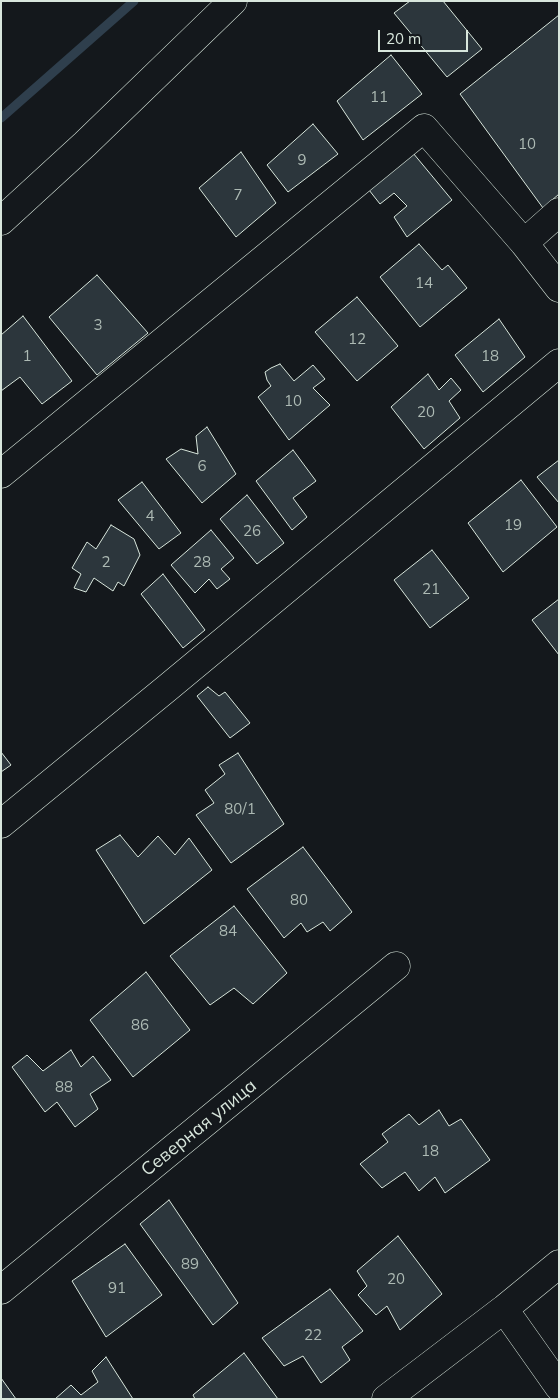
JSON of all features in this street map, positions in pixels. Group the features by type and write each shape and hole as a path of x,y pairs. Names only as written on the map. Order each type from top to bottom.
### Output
{"street":[{"path":"1,221 85,144 233,1"},
{"path":"1,474 424,128 524,243 559,288"},
{"path":"524,243 559,212"},
{"path":"1,824 559,363"},
{"name":"Северная улица","path":"1,1290 396,966"},
{"path":"386,1399 504,1310 559,1264"},
{"path":"504,1310 559,1387"}],"building":[{"path":"410,1 443,1 482,49 447,77 394,13"},
{"path":"559,15 559,194 543,208 460,94"},
{"path":"391,55 422,94 363,140 337,101"},
{"path":"313,124 338,154 288,192 267,165"},
{"path":"241,152 276,203 236,237 199,188"},
{"path":"413,153 452,200 407,237 394,217 407,206 394,193 380,204 369,190"},
{"path":"419,244 442,270 448,265 467,288 420,327 380,277"},
{"path":"97,275 148,333 97,375 49,317"},
{"path":"357,297 398,346 357,381 315,332"},
{"path":"23,316 72,381 42,404 20,377 1,391 1,335"},
{"path":"499,319 525,357 483,392 455,355"},
{"path":"280,364 294,381 313,365 325,379 313,388 330,405 289,440 258,397 271,386 265,372"},
{"path":"428,374 439,390 451,378 461,390 449,401 460,418 424,449 391,407"},
{"path":"207,427 236,474 202,503 166,459 181,449 198,454 196,436"},
{"path":"293,450 316,481 293,498 307,517 292,530 256,481"},
{"path":"559,460 559,503 537,477"},
{"path":"521,480 557,527 503,572 468,523"},
{"path":"142,482 181,533 159,549 118,500"},
{"path":"247,495 284,543 257,564 220,519"},
{"path":"111,525 134,539 140,555 124,586 118,582 113,591 94,578 86,592 74,588 81,574 72,568 87,542 96,549"},
{"path":"211,530 234,558 221,569 230,579 217,589 209,579 195,593 171,565"},
{"path":"432,550 469,598 430,628 394,580"},
{"path":"163,574 205,630 183,648 141,594"},
{"path":"559,599 559,655 532,620"},
{"path":"208,687 219,696 225,692 250,723 230,738 197,696"},
{"path":"1,752 11,765 1,772"},
{"path":"238,753 284,824 231,863 196,815 214,803 205,790 225,774 219,765"},
{"path":"120,835 138,857 158,836 175,855 189,838 212,870 144,924 96,850"},
{"path":"303,847 352,912 330,931 323,922 307,932 301,923 284,938 247,889"},
{"path":"234,906 287,973 253,1004 234,988 210,1005 170,956"},
{"path":"146,972 190,1030 133,1077 90,1020"},
{"path":"71,1050 81,1067 93,1056 111,1080 90,1094 98,1109 75,1127 57,1102 45,1112 12,1067 27,1055 43,1071"},
{"path":"439,1110 449,1126 461,1119 490,1160 445,1193 435,1177 419,1191 405,1172 382,1188 360,1164 388,1142 382,1134 409,1114 419,1125"},
{"path":"169,1200 238,1303 213,1325 140,1224"},
{"path":"398,1236 442,1294 400,1330 387,1306 376,1315 358,1295 367,1286 357,1271"},
{"path":"125,1244 162,1295 106,1337 72,1281"},
{"path":"330,1289 363,1331 342,1347 350,1360 321,1383 303,1356 284,1366 262,1338"},
{"path":"244,1353 278,1399 195,1399 193,1395"},
{"path":"106,1357 133,1399 55,1399 71,1385 81,1395 98,1382 92,1371"},
{"path":"1,1378 16,1399 1,1399"}],"waterway":[{"path":"1,118 134,1"}]}
